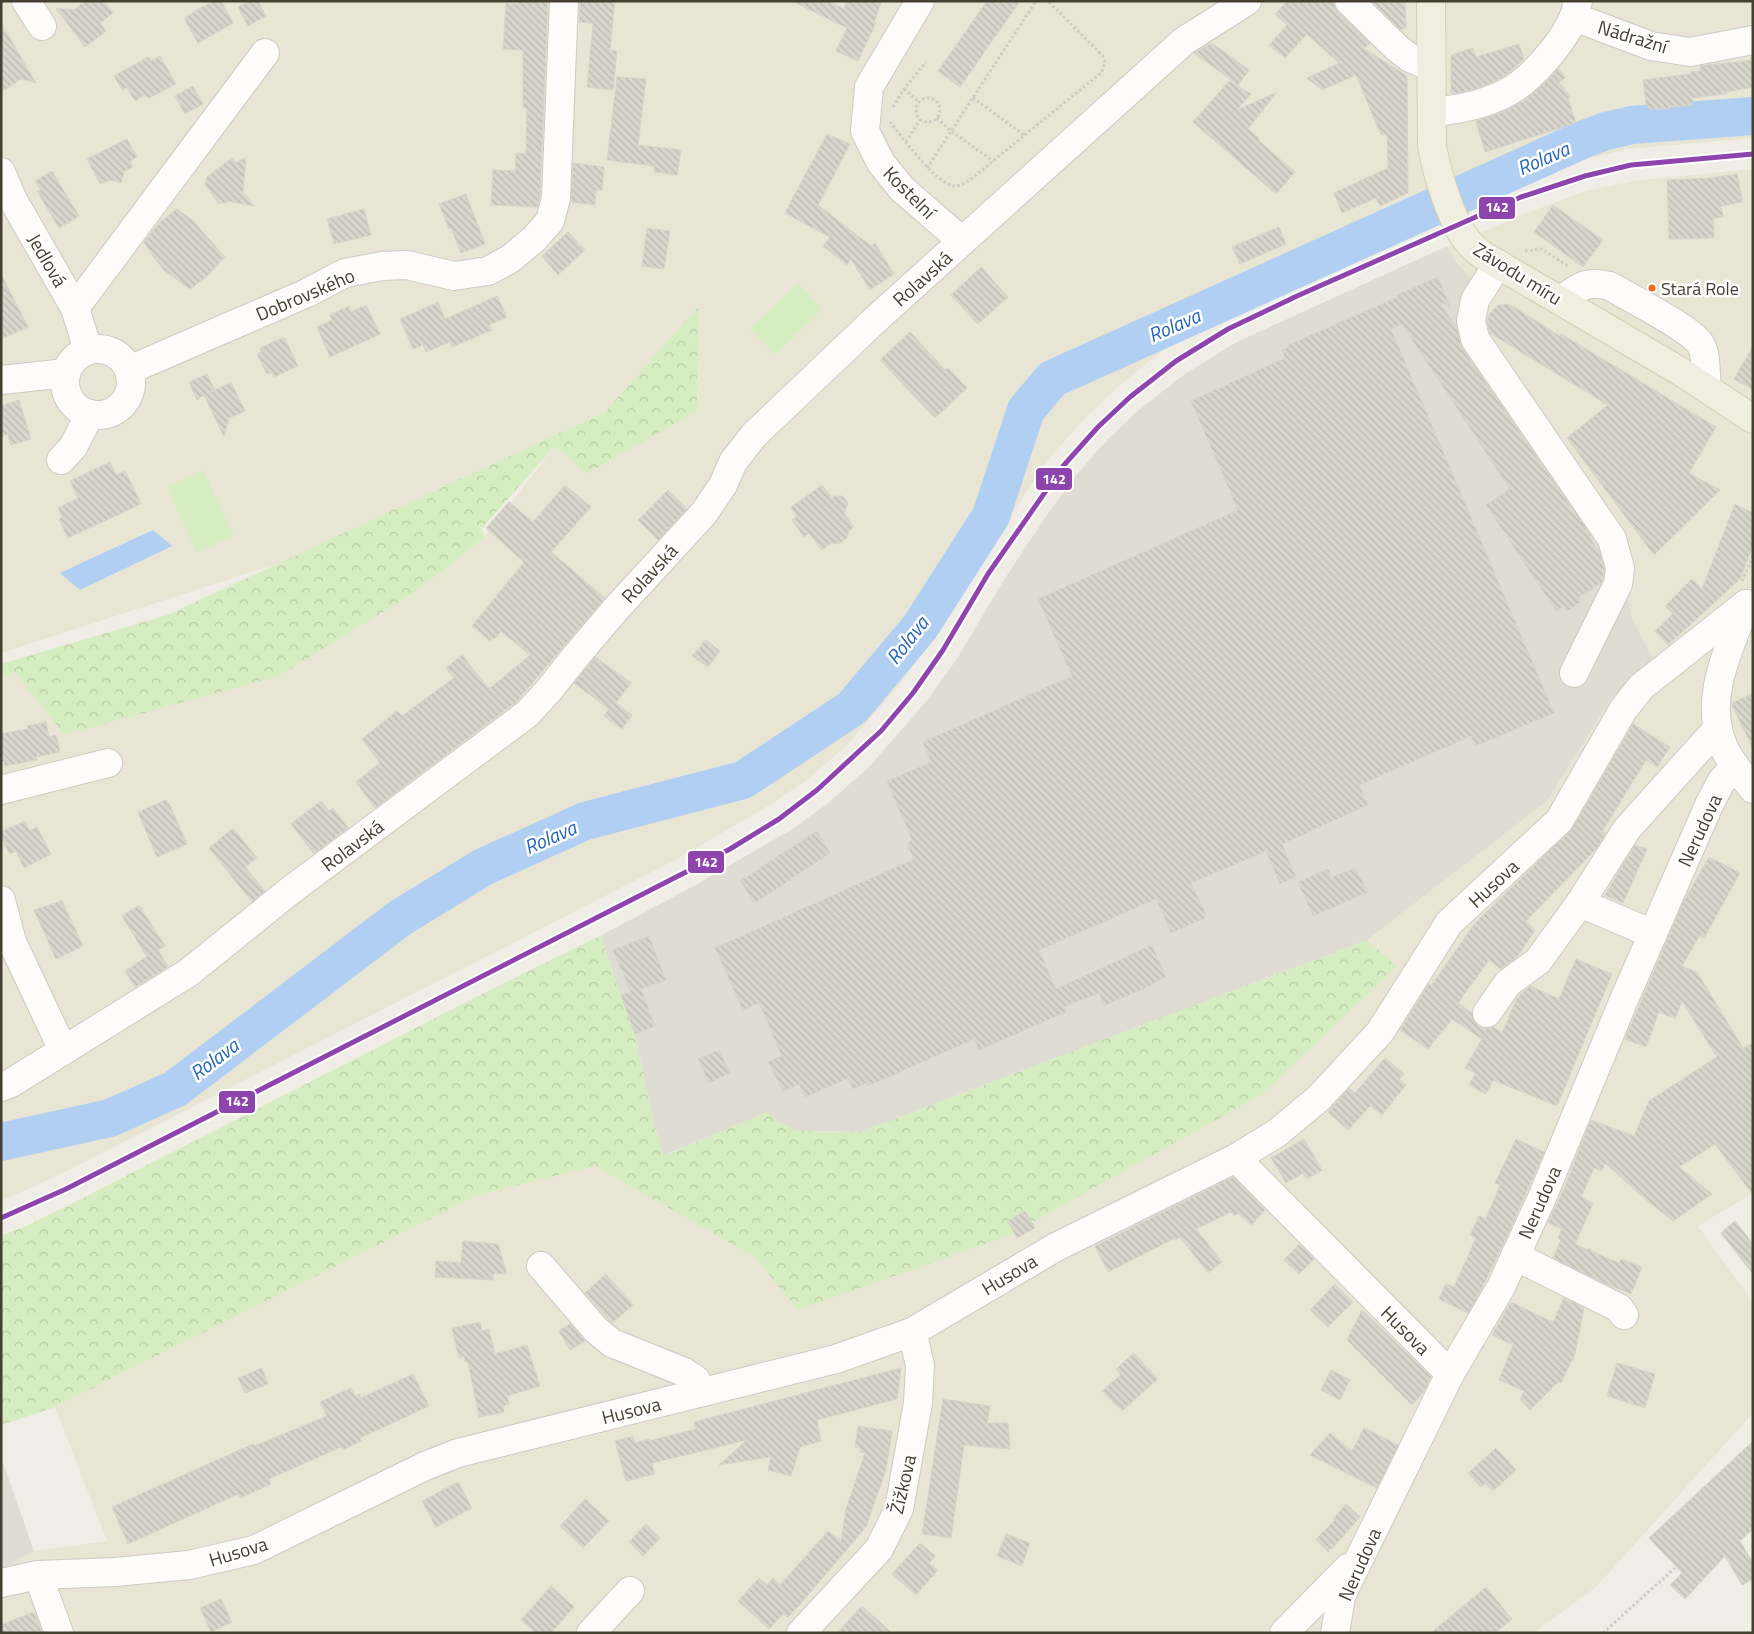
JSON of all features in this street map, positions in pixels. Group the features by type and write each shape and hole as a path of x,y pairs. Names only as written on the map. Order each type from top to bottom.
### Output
{"main road":[{"name":"Závodu míru","path":"1431,1 1432,146 1435,163 1453,216 1470,244 1498,264 1707,388 1753,419"}],"street":[{"name":"Dobrovského","path":"129,370 307,293 345,273 382,266 407,266 454,276 488,271 510,259 528,244 550,221 556,198 564,1"},
{"name":"Kostelní","path":"920,1 869,87 865,131 881,163 902,188 962,241"},
{"name":"Rolavská","path":"1,1087 11,1083 188,973 291,890 527,714 615,610 704,513 723,485 732,462 754,435 875,320 1184,41 1247,1"},
{"path":"1348,1 1396,48 1410,58 1431,67"},
{"name":"Nádražní","path":"1432,112 1453,110 1486,102 1507,93 1525,80 1540,65 1558,43 1576,9 1651,46 1690,52 1753,40"},
{"path":"74,308 265,54"},
{"name":"Jedlová","path":"1,172 13,200 74,308 88,350"},
{"path":"1498,264 1475,300 1471,320 1475,339 1612,539 1620,568 1618,584 1574,672"},
{"path":"1561,300 1584,285 1596,282 1610,286 1686,330 1701,344 1705,360 1707,388"},
{"path":"100,348 112,352 123,359 129,370 131,382 129,394 122,404 113,411 102,415 90,414 78,408 70,399 65,386 66,373 74,359 88,350 100,348"},
{"path":"1,380 66,373"},
{"path":"61,460 73,446 90,414"},
{"path":"1749,596 1744,635 1718,682 1715,698 1718,729 1724,748 1734,766 1753,789"},
{"name":"Husova","path":"1,1583 38,1576 115,1572 189,1565 254,1550 425,1466 458,1453 836,1359 912,1332 1056,1247 1236,1158 1277,1133 1319,1098 1380,1032 1449,924 1559,821 1623,710 1641,688 1749,596"},
{"path":"1487,1013 1508,983 1538,961 1580,903 1627,829 1718,729"},
{"path":"1,790 108,762"},
{"name":"Nerudova","path":"1334,1633 1341,1596 1450,1374 1501,1287 1541,1200 1709,804 1721,782 1734,766"},
{"path":"1,900 12,942 63,1050"},
{"path":"1580,903 1653,934"},
{"name":"Husova","path":"1236,1158 1450,1374"},
{"path":"1515,1256 1619,1308 1624,1315"},
{"path":"541,1266 596,1330 612,1343 684,1372 696,1380 702,1392"},
{"name":"Žižkova","path":"801,1633 879,1550 899,1509 918,1403 920,1365 912,1332"},
{"path":"1284,1633 1362,1553"},
{"path":"38,1576 59,1633"},
{"path":"591,1633 630,1591"}],"path":[{"path":"927,168 1036,1"},
{"path":"889,116 890,122 927,168 951,186 957,187 972,179 1102,72 1105,62 1103,56 1048,1"},
{"path":"891,111 904,89 926,62"},
{"path":"904,89 919,102"},
{"path":"926,98 937,102 940,110 937,118 927,123 920,120 916,113 919,102 926,98"},
{"path":"972,98 1024,135"},
{"path":"937,118 951,131 993,161"},
{"path":"906,142 920,120"},
{"path":"1603,1633 1675,1568"}],"shaded area":[{"path":"1,1 1753,1 1753,138 1628,149 1577,161 1515,183 1290,282 1221,315 1167,347 1120,385 1087,416 1052,455 975,566 930,642 900,684 846,746 808,779 773,803 677,859 59,1175 1,1201 1,678 15,672 279,676 417,591 485,537 555,446 697,411 698,308 605,412 285,561 1,653"},
{"path":"1753,169 1753,1193 1698,1226 1753,1303 1753,1413 1596,1587 1534,1633 1,1633 1,1569 34,1551 107,1541 55,1407 478,1195 595,1166 756,1257 798,1310 1396,967 1367,940 1547,801 1609,702 1653,658 1631,617 1619,544 1471,321 1476,284 1455,261 1447,246 1586,191 1633,181"},
{"path":"1447,246 1455,261 1476,284 1471,321 1619,544 1631,617 1653,658 1609,702 1547,801 1367,940 860,1132 801,1131 774,1120 768,1112 664,1155 654,1125 635,1034 600,936 692,887 791,830 827,804 868,768 925,703 957,659 1002,583 1076,475 1109,438 1140,409 1185,374 1235,343"},
{"path":"1,1457 34,1551 1,1569"}],"green space":[{"path":"798,283 823,309 775,355 750,329"},
{"path":"698,307 697,411 586,474 555,446 481,529 485,537 417,591 279,676 64,735 15,672 1,678 1,664 167,615 605,412"},
{"path":"203,470 234,536 197,553 167,487"},
{"path":"600,936 635,1034 654,1125 665,1155 768,1112 786,1126 798,1129 823,1132 860,1132 1367,940 1397,967 1261,1095 1008,1236 798,1310 755,1257 595,1166 478,1195 55,1407 1,1425 1,1235 22,1228 73,1203"}],"water":[{"path":"153,530 172,546 80,590 60,573"}],"building":[{"path":"85,1 104,1 113,13 100,23 106,31 85,47 56,8 74,10"},
{"path":"213,1 221,1 233,23 198,43 184,18"},
{"path":"249,1 258,1 266,16 248,26 238,7"},
{"path":"518,1 548,1 540,199 538,198 538,207 491,205 493,170 515,171 516,153 526,154 527,108 523,107 523,50 503,49 506,3 518,4"},
{"path":"580,1 615,1 610,50 617,51 613,90 587,87 593,23 579,22"},
{"path":"828,1 844,9 847,1 882,1 874,22 876,23 858,61 836,51 847,28 794,2"},
{"path":"987,1 1020,1 960,87 938,71"},
{"path":"1287,1 1334,1 1334,6 1338,12 1371,44 1363,48 1407,76 1408,193 1380,206 1376,198 1342,213 1334,193 1388,168 1387,135 1381,135 1356,75 1322,90 1307,78 1339,63 1307,34 1285,58 1269,45 1287,25 1275,14"},
{"path":"1372,1 1405,1 1406,28 1401,30"},
{"path":"1,23 36,83 21,79 1,92"},
{"path":"1212,43 1249,70 1238,85 1194,53"},
{"path":"1519,44 1524,59 1507,74 1475,89 1453,94 1451,92 1451,55 1473,48 1476,57"},
{"path":"160,56 176,84 149,98 144,95 135,101 127,88 122,90 114,76 148,57 151,61"},
{"path":"1753,60 1753,87 1726,92 1726,94 1692,98 1693,105 1670,107 1670,109 1650,109 1646,104 1643,80 1690,74 1690,72 1701,71 1700,66"},
{"path":"1558,68 1566,77 1559,82 1570,97 1568,99 1576,123 1485,152 1476,121 1503,112 1524,101 1546,82"},
{"path":"617,77 646,79 638,145 681,150 677,175 654,172 654,166 607,160"},
{"path":"1229,81 1251,94 1237,110 1277,92 1248,129 1295,172 1276,194 1193,122"},
{"path":"193,86 203,104 185,114 175,96"},
{"path":"827,134 850,144 818,205 871,246 875,243 894,274 870,290 851,259 847,265 823,246 830,237 785,213"},
{"path":"127,139 137,157 130,161 133,167 124,171 121,183 111,180 100,184 87,159"},
{"path":"246,157 243,192 254,206 228,201 218,203 205,184 207,177 232,158 236,163"},
{"path":"573,163 604,167 602,190 596,190 595,205 571,202"},
{"path":"52,171 79,216 59,228 37,191 41,190 35,181"},
{"path":"1737,174 1743,202 1721,206 1723,217 1713,218 1714,238 1669,239 1667,180 1710,178"},
{"path":"466,194 485,244 461,253 439,204"},
{"path":"1553,205 1603,240 1583,267 1534,232"},
{"path":"177,209 193,221 225,257 206,277 190,289 165,271 144,242 159,223"},
{"path":"364,209 371,235 334,244 327,219"},
{"path":"1279,227 1286,244 1240,264 1232,247"},
{"path":"647,228 670,231 664,269 642,266"},
{"path":"568,232 585,250 558,275 542,256"},
{"path":"981,267 1008,297 978,324 951,295"},
{"path":"1,274 28,327 1,339"},
{"path":"1438,277 1451,309 1438,300 1457,328 1462,348 1591,536 1589,537 1600,553 1604,569 1602,582 1579,597 1582,601 1567,611 1564,606 1556,611 1486,505 1510,489 1402,324 1391,329 1554,713 1475,746 1471,736 1359,785 1368,805 1282,844 1296,877 1280,884 1266,851 1191,883 1207,917 1171,933 1156,899 1039,950 1056,989 1152,945 1166,977 1147,987 1104,1006 1099,993 1064,1007 1066,1012 979,1050 974,1039 868,1086 867,1083 853,1089 848,1078 805,1097 799,1084 783,1091 768,1062 782,1056 759,1003 743,1010 715,948 914,859 907,844 912,840 887,781 931,762 923,742 1072,676 1038,599 1238,510 1191,401 1285,358 1282,350 1289,347 1288,345 1398,297 1397,295"},
{"path":"497,296 507,317 489,325 492,330 452,347 450,342 426,352 423,345 413,349 400,319 438,302 445,319"},
{"path":"1505,304 1514,307 1560,336 1561,334 1716,427 1689,473 1720,490 1654,555 1567,438 1608,405 1490,333 1487,322 1490,313 1497,306"},
{"path":"366,305 380,334 330,357 317,327 332,320 330,315 349,306 351,312"},
{"path":"910,332 945,370 948,368 967,388 935,418 880,360"},
{"path":"284,337 298,366 274,377 272,372 267,374 257,354 262,352 260,348"},
{"path":"1753,346 1753,390 1734,379"},
{"path":"207,374 214,389 207,394 231,382 245,411 229,418 224,437 204,395 197,400 189,382"},
{"path":"19,400 31,439 11,445 8,434 1,436 1,406"},
{"path":"110,462 116,475 125,471 141,504 68,538 59,519 63,517 58,508 78,498 70,481"},
{"path":"565,485 591,507 551,552 605,598 516,702 375,808 356,782 380,763 362,739 397,711 402,716 454,678 446,668 462,655 489,689 530,655 501,631 490,641 472,626 524,562 486,528 509,502 533,522"},
{"path":"822,485 832,498 834,496 843,496 848,503 844,513 854,527 849,530 847,538 838,544 831,543 822,550 809,533 804,537 792,520 797,517 791,507"},
{"path":"668,490 687,509 658,540 638,520"},
{"path":"1735,504 1753,513 1753,546 1740,579 1668,645 1655,631 1673,614 1665,606 1692,579 1702,589"},
{"path":"706,640 720,651 708,667 692,656"},
{"path":"595,657 631,683 616,703 632,715 622,729 604,716 609,709 574,683"},
{"path":"1753,693 1753,749 1732,703"},
{"path":"46,722 49,737 56,735 60,752 36,757 37,760 5,766 4,761 1,762 1,734 28,729 27,726"},
{"path":"1633,724 1670,747 1657,767 1646,760 1602,832 1606,833 1596,849 1526,921 1535,930 1517,957 1501,969 1489,960 1458,1003 1472,1013 1473,1020 1478,1026 1486,1029 1493,1027 1502,1033 1517,998 1530,986 1559,999 1576,959 1612,974 1557,1106 1493,1080 1486,1094 1469,1085 1476,1073 1465,1068 1482,1039 1452,1019 1428,1049 1400,1030 1429,984 1431,986 1475,923 1572,829"},
{"path":"166,800 187,844 157,857 138,812"},
{"path":"321,801 329,811 333,808 348,828 314,854 291,824"},
{"path":"25,821 30,831 37,827 51,854 24,868 16,851 10,854 1,837 1,832"},
{"path":"233,828 257,858 245,867 265,891 252,902 209,848"},
{"path":"817,831 830,853 755,903 740,881"},
{"path":"1635,845 1647,849 1623,903 1605,895"},
{"path":"1709,857 1740,873 1704,938 1700,935 1682,966 1697,972 1743,1048 1753,1043 1753,1195 1715,1144 1679,1167 1712,1194 1673,1221 1605,1163 1602,1171 1594,1168 1581,1197 1593,1204 1575,1244 1588,1250 1589,1248 1591,1251 1619,1263 1621,1259 1642,1267 1631,1294 1553,1258 1561,1240 1558,1238 1562,1229 1548,1223 1564,1189 1591,1120 1634,1136 1649,1101 1717,1057 1682,1001 1675,1019 1659,1012 1646,1047 1625,1039 1683,903"},
{"path":"1355,868 1368,892 1313,916 1298,882 1328,869 1332,877"},
{"path":"62,901 83,946 56,959 34,910"},
{"path":"139,905 165,946 158,950 168,967 135,987 125,971 147,957 122,916"},
{"path":"649,936 666,980 641,989 655,1026 635,1034 621,995 631,992 613,950"},
{"path":"719,1050 730,1073 709,1083 698,1059"},
{"path":"1385,1058 1404,1074 1399,1079 1406,1085 1382,1115 1370,1106 1348,1130 1328,1112 1349,1088 1355,1093"},
{"path":"1304,1139 1322,1170 1307,1179 1303,1173 1286,1183 1271,1158"},
{"path":"1516,1139 1544,1152 1509,1232 1468,1313 1439,1299 1446,1284 1454,1287 1476,1238 1470,1235 1479,1216 1486,1219 1500,1185 1495,1183"},
{"path":"1233,1177 1265,1210 1251,1225 1238,1213 1235,1216 1231,1212 1196,1229 1222,1262 1208,1273 1180,1237 1108,1272 1095,1246"},
{"path":"1025,1211 1035,1228 1017,1238 1008,1221"},
{"path":"1735,1221 1753,1244 1753,1274 1721,1233"},
{"path":"463,1241 498,1244 507,1274 494,1273 493,1280 435,1277 436,1261 461,1263"},
{"path":"1299,1244 1314,1259 1299,1274 1284,1260"},
{"path":"606,1274 633,1305 612,1323 585,1293"},
{"path":"1335,1284 1353,1302 1328,1327 1310,1310"},
{"path":"1564,1298 1584,1308 1575,1354 1561,1383 1558,1382 1530,1410 1520,1399 1524,1391 1499,1380 1513,1345 1492,1335 1511,1302 1553,1322"},
{"path":"1362,1310 1431,1377 1423,1393 1412,1405 1347,1340"},
{"path":"480,1322 482,1331 489,1329 495,1354 527,1345 540,1386 507,1396 509,1404 503,1406 504,1412 479,1417 468,1362 465,1362 464,1356 459,1358 452,1328"},
{"path":"570,1324 585,1341 570,1350 559,1331"},
{"path":"1134,1353 1158,1379 1122,1411 1102,1391 1121,1375 1116,1369"},
{"path":"1617,1363 1655,1374 1645,1408 1607,1396"},
{"path":"262,1368 268,1384 245,1393 238,1378"},
{"path":"901,1368 897,1399 817,1420 821,1441 800,1447 791,1476 768,1470 771,1457 719,1465 747,1440 652,1463 654,1474 626,1481 615,1441 633,1436 635,1443 649,1439 649,1441 696,1429 694,1422"},
{"path":"1331,1370 1350,1380 1340,1400 1321,1390"},
{"path":"413,1374 429,1406 360,1438 361,1441 343,1450 341,1447 269,1479 271,1484 240,1498 238,1494 128,1544 112,1507 253,1444 254,1446 327,1416 320,1402 351,1388 355,1396 360,1394 361,1398"},
{"path":"943,1399 990,1406 987,1423 1008,1423 1010,1449 964,1445 951,1538 922,1534"},
{"path":"858,1426 892,1431 886,1470 866,1527 796,1609 788,1617 783,1614 769,1629 738,1601 759,1578 767,1585 773,1578 780,1585 828,1531 841,1541 846,1509 865,1453 860,1452 861,1448 855,1447"},
{"path":"1364,1428 1398,1445 1377,1488 1310,1455 1330,1433 1352,1451"},
{"path":"1753,1441 1753,1529 1740,1541 1753,1563 1753,1579 1742,1585 1725,1556 1685,1599 1670,1585 1682,1573 1649,1538"},
{"path":"1496,1448 1516,1470 1493,1491 1485,1483 1481,1487 1468,1473"},
{"path":"458,1482 472,1508 436,1527 422,1501"},
{"path":"585,1499 609,1521 583,1548 560,1526"},
{"path":"1346,1504 1360,1517 1328,1552 1316,1539 1335,1520 1333,1519"},
{"path":"646,1524 660,1538 643,1556 629,1542"},
{"path":"1006,1534 1030,1543 1022,1566 997,1556"},
{"path":"920,1543 935,1556 929,1563 938,1570 916,1595 892,1574"},
{"path":"551,1586 574,1607 551,1633 536,1633 521,1620"},
{"path":"1486,1587 1512,1619 1495,1633 1431,1633"},
{"path":"221,1599 232,1622 211,1632 200,1608"},
{"path":"862,1606 892,1633 837,1633"},
{"path":"34,1612 42,1633 1,1633 1,1625"}],"waterway":[{"name":"Rolava","path":"1,1142 110,1118 175,1089 400,918 483,867 585,821 743,780 852,708 920,627 991,516 1026,410 1052,379 1582,140 1606,131 1632,125 1753,116"}],"transit line":[{"name":"142","path":"1,1218 66,1189 684,873 730,849 779,819 817,790 881,731 913,693 943,650 988,574 1064,465 1098,427 1130,397 1176,361 1228,329 1297,296 1521,197 1585,176 1631,165 1753,154"}],"place":[{"name":"Stará Role","path":"1652,288"}]}
